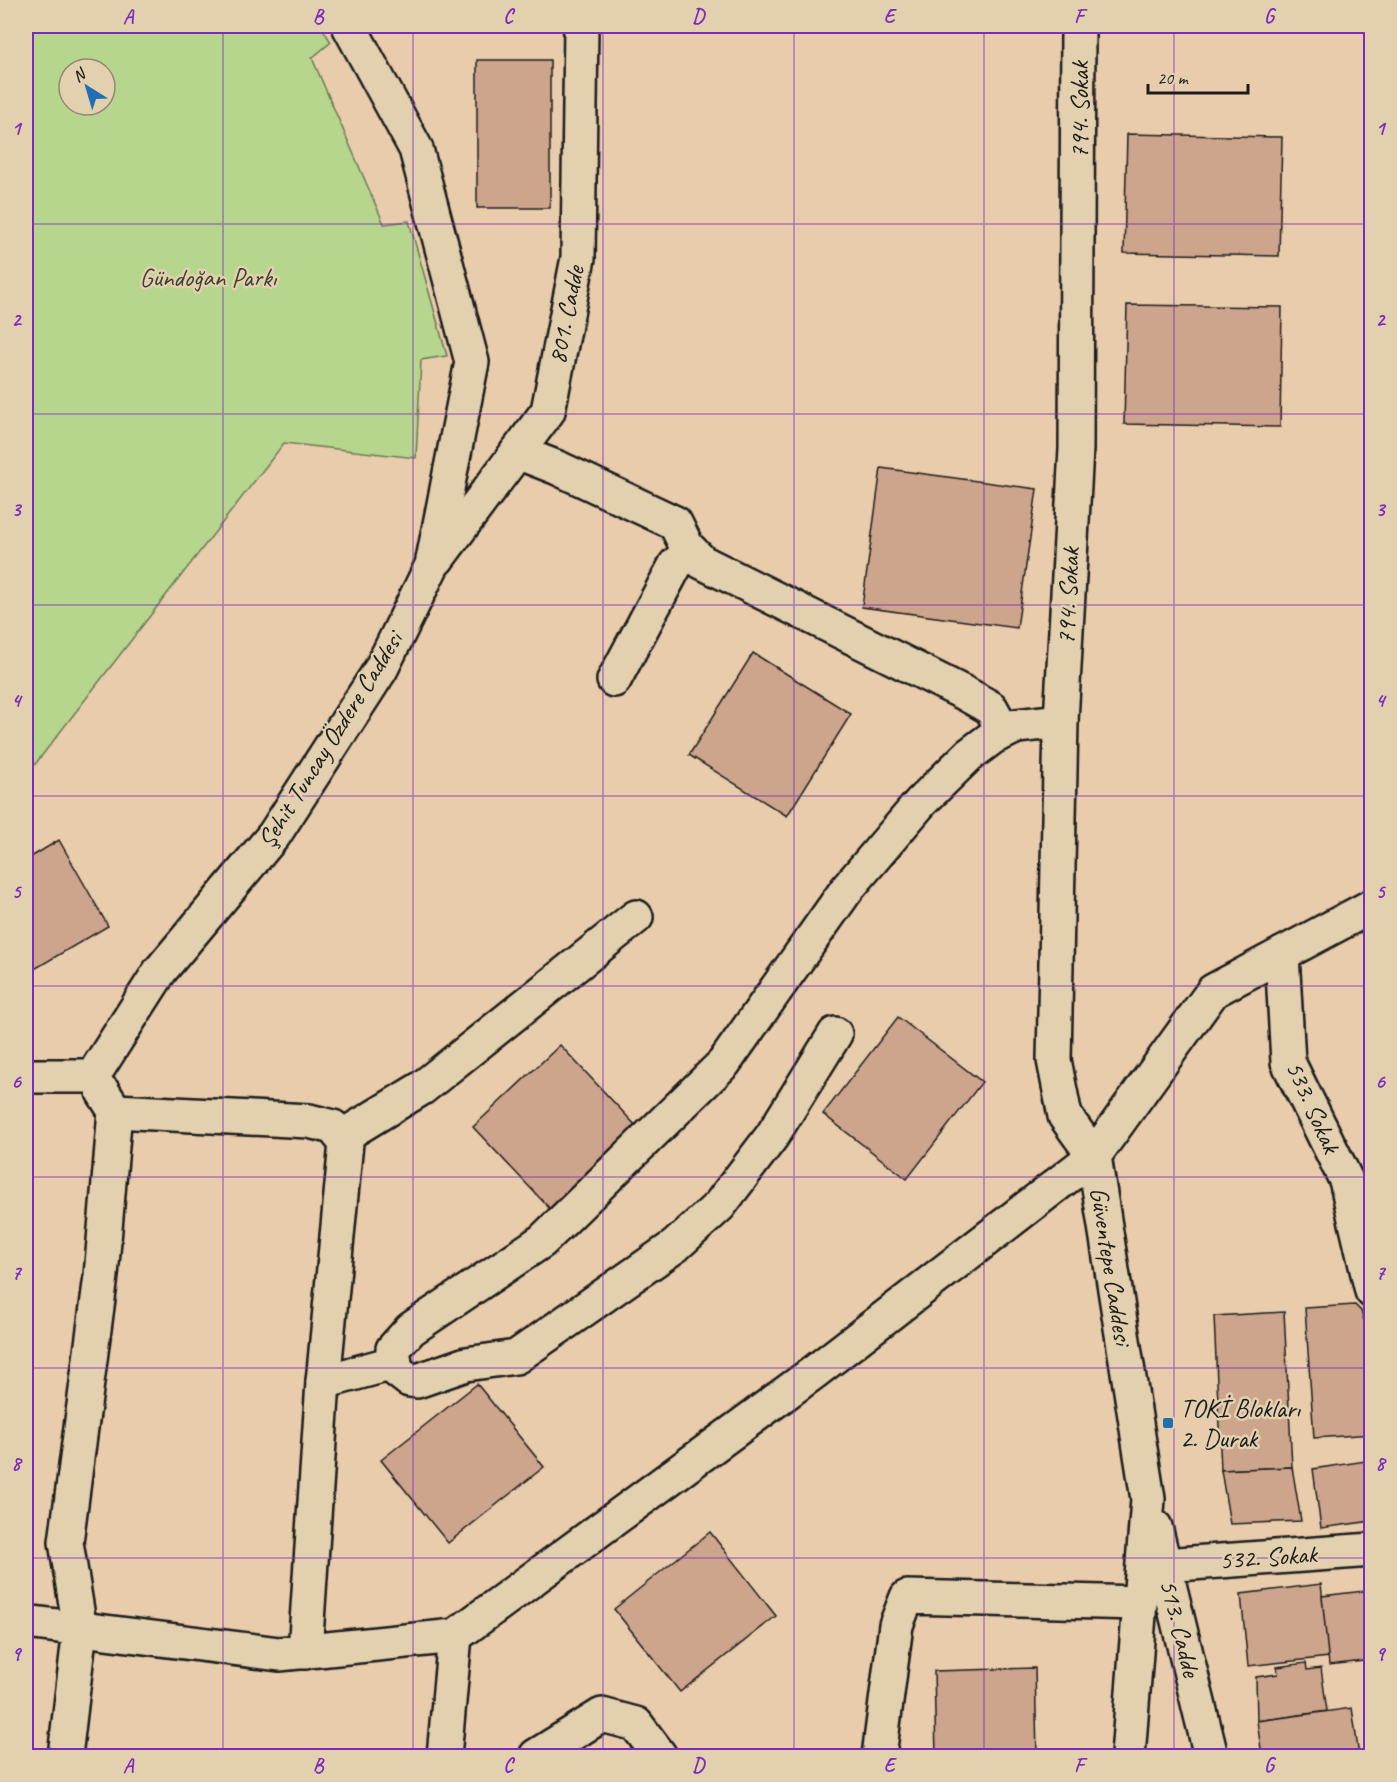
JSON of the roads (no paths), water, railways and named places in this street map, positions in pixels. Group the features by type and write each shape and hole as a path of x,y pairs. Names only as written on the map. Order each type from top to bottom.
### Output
{"street":[{"name":"Şehit Tuncay Özdere Caddesi","path":"93,1076 160,971 274,835 381,669 432,565 472,362 416,149 348,26"},
{"name":"801. Cadde","path":"432,565 548,411 578,258 581,26"},
{"name":"794. Sokak","path":"1078,26 1076,449 1061,721 1054,1060 1065,1116 1094,1156"},
{"path":"517,452 675,523 691,551 702,562 991,708 1004,732"},
{"path":"614,680 676,564 691,551"},
{"path":"835,1034 772,1136 718,1206 675,1246 516,1357 466,1364 417,1381 401,1376 393,1363 393,1349 411,1329 542,1241 724,1063 847,889 921,801 969,755 993,737 1017,726 1061,721"},
{"name":"Güventepe Caddesi","path":"1128,1756 1148,1499 1094,1156 1213,991 1371,906"},
{"path":"343,1136 422,1088 636,917"},
{"name":"533. Sokak","path":"1282,954 1288,1062 1359,1180 1371,1291"},
{"path":"26,1076 93,1076 115,1111 101,1276 66,1542 80,1629 65,1756"},
{"path":"115,1111 309,1121 333,1127 343,1136 346,1143 323,1382 305,1652"},
{"path":"26,1622 279,1654 455,1636 813,1372 1094,1156"},
{"path":"323,1382 393,1363"},
{"name":"513. Cadde","path":"1148,1499 1211,1756"},
{"name":"532. Sokak","path":"1164,1565 1371,1550"},
{"path":"879,1756 896,1625 907,1597 1140,1603"},
{"path":"444,1756 455,1636"},
{"path":"536,1756 602,1715 636,1724 660,1756"}],"place":[{"name":"TOKİ Blokları 2. Durak","path":"1168,1423"}],"park label":[{"name":"Gündoğan Parkı","path":"208,277"}]}
